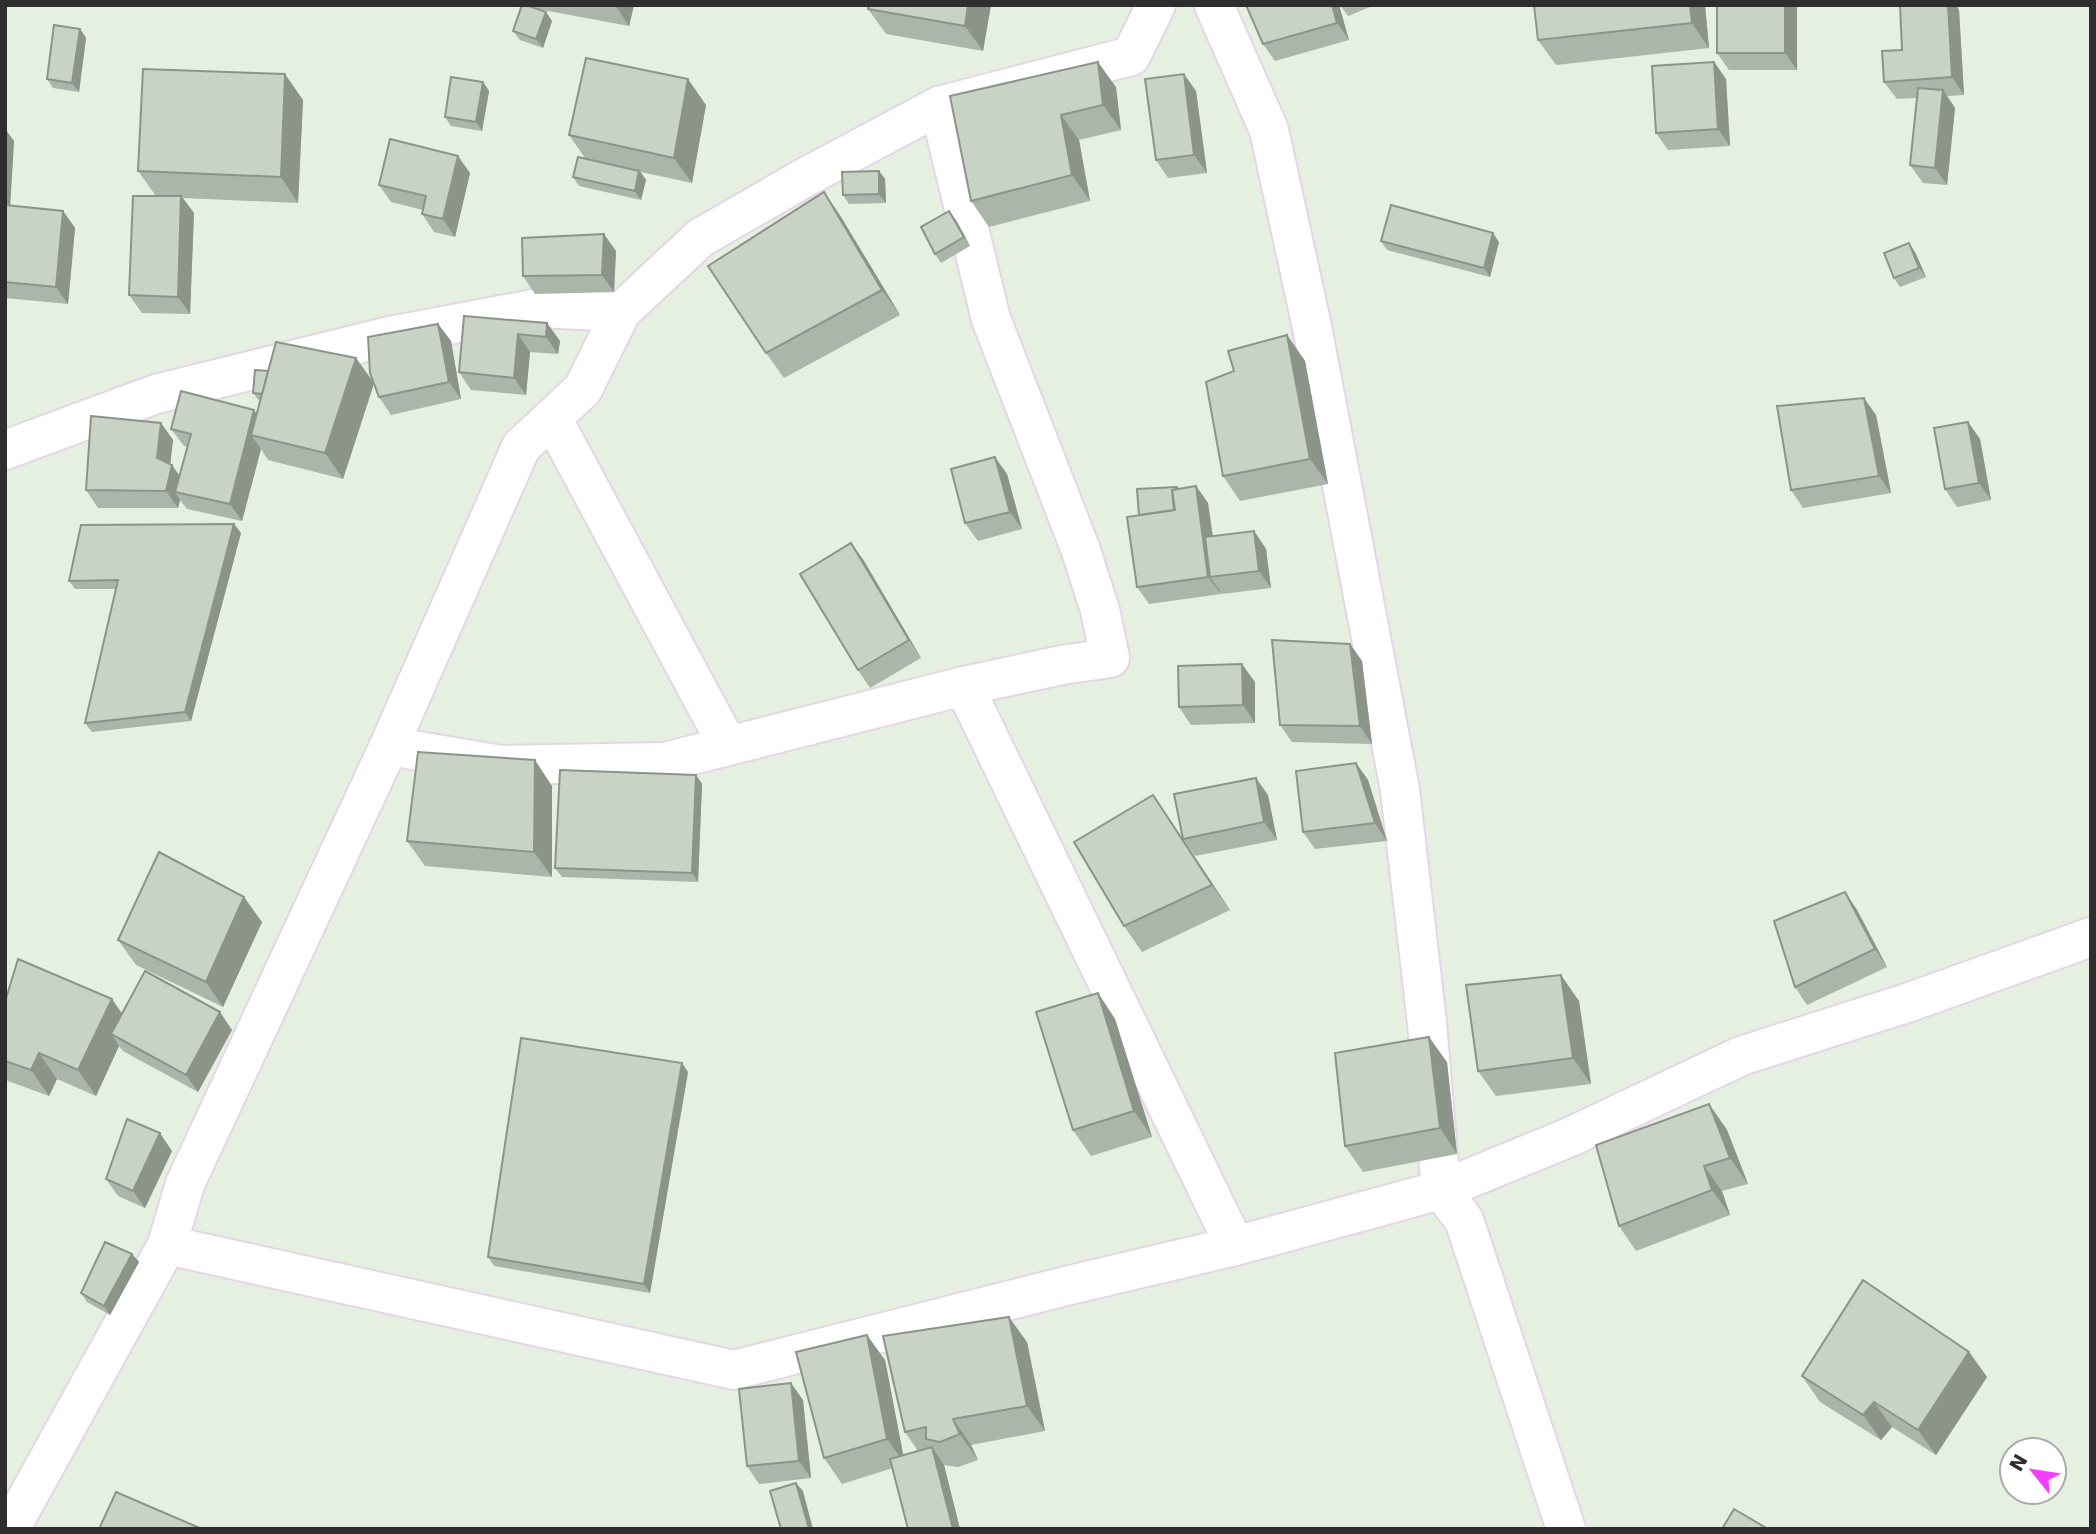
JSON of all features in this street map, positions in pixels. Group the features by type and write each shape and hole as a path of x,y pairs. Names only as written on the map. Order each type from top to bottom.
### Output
{"street":[{"path":"10,1529 167,1245 185,1184 389,746 521,447 583,388 621,312 700,238 804,178 939,106 1131,56 1156,5"},
{"path":"1214,5 1269,130 1312,327 1354,544 1400,790 1427,1023 1441,1190 1464,1220 1566,1529"},
{"path":"389,746 501,765 665,762 964,686 1110,657 1100,610 1080,548 991,319 939,106"},
{"path":"5,450 156,394 390,336 538,308 621,312"},
{"path":"552,418 728,746"},
{"path":"964,686 1235,1246"},
{"path":"167,1245 734,1370 1235,1246 1441,1190 1570,1137 1741,1056 1910,1002 2091,937"}],"building":[{"path":"522,5 546,12 536,39 513,31"},
{"path":"869,5 968,5 965,26 868,9"},
{"path":"1246,5 1332,5 1337,23 1263,44"},
{"path":"1534,5 1690,5 1692,23 1538,40"},
{"path":"1717,5 1785,5 1785,53 1717,53"},
{"path":"1900,5 1948,5 1952,77 1884,82 1882,51 1902,50"},
{"path":"54,25 80,29 72,83 47,79"},
{"path":"586,58 688,79 674,158 569,135"},
{"path":"1098,62 1103,105 1061,115 1072,175 971,201 950,96"},
{"path":"1714,62 1718,129 1656,133 1652,66"},
{"path":"143,69 285,74 281,177 138,171"},
{"path":"1184,74 1194,155 1156,160 1145,79"},
{"path":"451,77 483,82 476,122 445,117"},
{"path":"1918,88 1943,90 1935,168 1910,165"},
{"path":"390,139 458,156 443,219 422,214 426,196 379,185"},
{"path":"578,157 639,171 635,191 573,177"},
{"path":"879,171 879,194 843,195 842,172"},
{"path":"824,192 882,290 766,353 708,266"},
{"path":"133,196 181,196 178,297 129,295"},
{"path":"5,205 63,211 56,287 5,282"},
{"path":"1391,205 1493,233 1484,268 1381,241"},
{"path":"949,211 964,237 935,254 921,227"},
{"path":"604,234 602,275 523,276 522,238"},
{"path":"1909,243 1919,268 1894,278 1884,253"},
{"path":"464,316 547,323 546,337 518,334 514,378 459,372"},
{"path":"438,324 449,382 379,397 370,373 368,337"},
{"path":"1287,335 1310,459 1223,476 1206,382 1234,371 1228,351"},
{"path":"276,342 356,358 325,453 251,435"},
{"path":"255,370 268,371 262,394 253,393"},
{"path":"181,391 254,410 230,504 175,492 191,434 171,429"},
{"path":"1864,398 1879,476 1791,490 1777,406"},
{"path":"91,416 161,423 157,458 172,465 166,491 86,490"},
{"path":"1968,422 1979,483 1945,489 1934,428"},
{"path":"995,457 1010,512 965,523 951,469"},
{"path":"1196,486 1208,577 1137,587 1127,517 1175,510 1172,490"},
{"path":"1177,487 1172,490 1174,510 1139,515 1137,489"},
{"path":"234,524 185,712 85,723 118,580 69,581 81,525"},
{"path":"1254,531 1259,571 1210,577 1205,537"},
{"path":"851,543 909,640 858,670 800,574"},
{"path":"1272,640 1350,644 1360,726 1280,725"},
{"path":"1242,664 1243,705 1179,707 1178,666"},
{"path":"418,752 535,760 534,852 407,841"},
{"path":"1356,763 1375,823 1303,832 1296,771"},
{"path":"560,770 696,775 692,873 555,868"},
{"path":"1256,778 1264,822 1183,839 1174,794"},
{"path":"1153,795 1212,885 1124,926 1074,842"},
{"path":"159,852 244,897 206,982 118,940"},
{"path":"1845,892 1875,949 1795,987 1774,921"},
{"path":"18,959 112,999 78,1070 39,1053 31,1070 5,1061 5,1002"},
{"path":"145,971 220,1012 186,1075 111,1034"},
{"path":"1561,975 1573,1058 1478,1071 1466,985"},
{"path":"1098,993 1134,1111 1073,1130 1036,1012"},
{"path":"1429,1037 1440,1128 1345,1146 1335,1053"},
{"path":"521,1038 682,1063 644,1284 488,1257"},
{"path":"1709,1104 1730,1158 1704,1166 1712,1190 1619,1226 1596,1145"},
{"path":"127,1119 160,1133 133,1191 106,1179"},
{"path":"105,1242 132,1254 104,1306 81,1293"},
{"path":"1863,1280 1969,1352 1918,1430 1874,1402 1863,1415 1802,1376"},
{"path":"1009,1317 1027,1406 953,1419 960,1434 940,1442 926,1439 926,1427 905,1432 883,1336"},
{"path":"867,1335 887,1439 824,1458 796,1352"},
{"path":"791,1383 799,1461 747,1466 739,1389"},
{"path":"932,1447 953,1529 908,1529 890,1459"},
{"path":"796,1483 809,1529 781,1529 770,1491"},
{"path":"116,1492 202,1529 99,1529"},
{"path":"1734,1509 1768,1529 1722,1529"}]}
